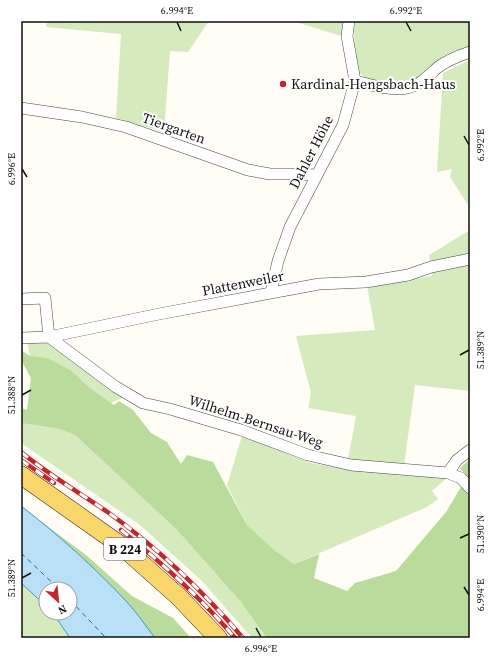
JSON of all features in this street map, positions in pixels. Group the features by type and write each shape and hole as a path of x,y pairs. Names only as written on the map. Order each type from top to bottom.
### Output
{"main road":[{"name":"B 224","path":"21,475 123,547 179,597 218,638"},
{"name":"B 224","path":"21,488 115,556 170,605 202,638"}],"street":[{"name":"Dahler Höhe","path":"271,292 278,260 290,227 343,125 355,82 346,36 349,21"},
{"path":"355,82 392,89 407,88 417,85 448,60 470,52"},
{"name":"Tiergarten","path":"21,108 82,117 126,126 248,170 270,174 316,175"},
{"name":"Plattenweiler","path":"21,338 49,337 271,292 319,284 366,282 408,275 430,267 470,259"},
{"path":"21,299 45,298 49,337"},
{"name":"Wilhelm-Bernsau-Weg","path":"49,337 116,387 143,403 170,409 241,430 308,455 344,463 448,473 461,478 470,488"},
{"path":"448,473 457,460 470,450"}],"green space":[{"path":"47,21 209,21 188,52 170,51 164,132 116,118 121,34 46,27"},
{"path":"293,21 345,21 341,36"},
{"path":"356,21 470,21 470,51 415,82 396,85 380,84 363,76 359,72 355,50 354,30"},
{"path":"470,60 470,208 450,177 452,169 437,172 443,73"},
{"path":"470,230 470,391 415,385 404,466 348,459 356,416 308,408 311,393 296,336 375,330 367,285 432,276 429,255"},
{"path":"27,341 44,341 123,396 111,403 90,388 72,371 30,356"},
{"path":"21,350 30,356 47,358 72,371 90,388 114,405 119,401 133,410 151,433 167,442 181,464 187,455 213,462 247,525 273,549 294,564 319,554 314,578 347,591 355,583 396,571 446,512 467,477 460,468 470,459 470,638 267,638 240,601 176,529 75,435 59,429 21,423 21,408 27,410 31,378 21,360"},
{"path":"21,423 59,429 75,435 176,529 240,601 267,638 252,638 202,581 140,525 21,443"},
{"path":"242,436 311,463 351,470 448,477 432,491 438,499 427,507 294,564 273,549 247,525 227,485"},
{"path":"39,520 86,555 132,596 173,618 191,638 155,638 127,602 77,553"},
{"path":"21,583 38,599 38,621 58,621 70,638 21,638"}],"water":[{"path":"21,506 63,540 102,576 131,606 155,638 70,638 58,621 78,621 78,581 38,581 38,599 21,583"}],"ferry route":[{"path":"21,553 51,581"},
{"path":"78,608 106,638"}],"railway":[{"path":"21,452 109,513 163,556 196,587 243,638"},
{"path":"21,460 54,483"},
{"path":"121,530 181,581 235,638"}],"place":[{"name":"Kardinal-Hengsbach-Haus","path":"283,84"}]}
